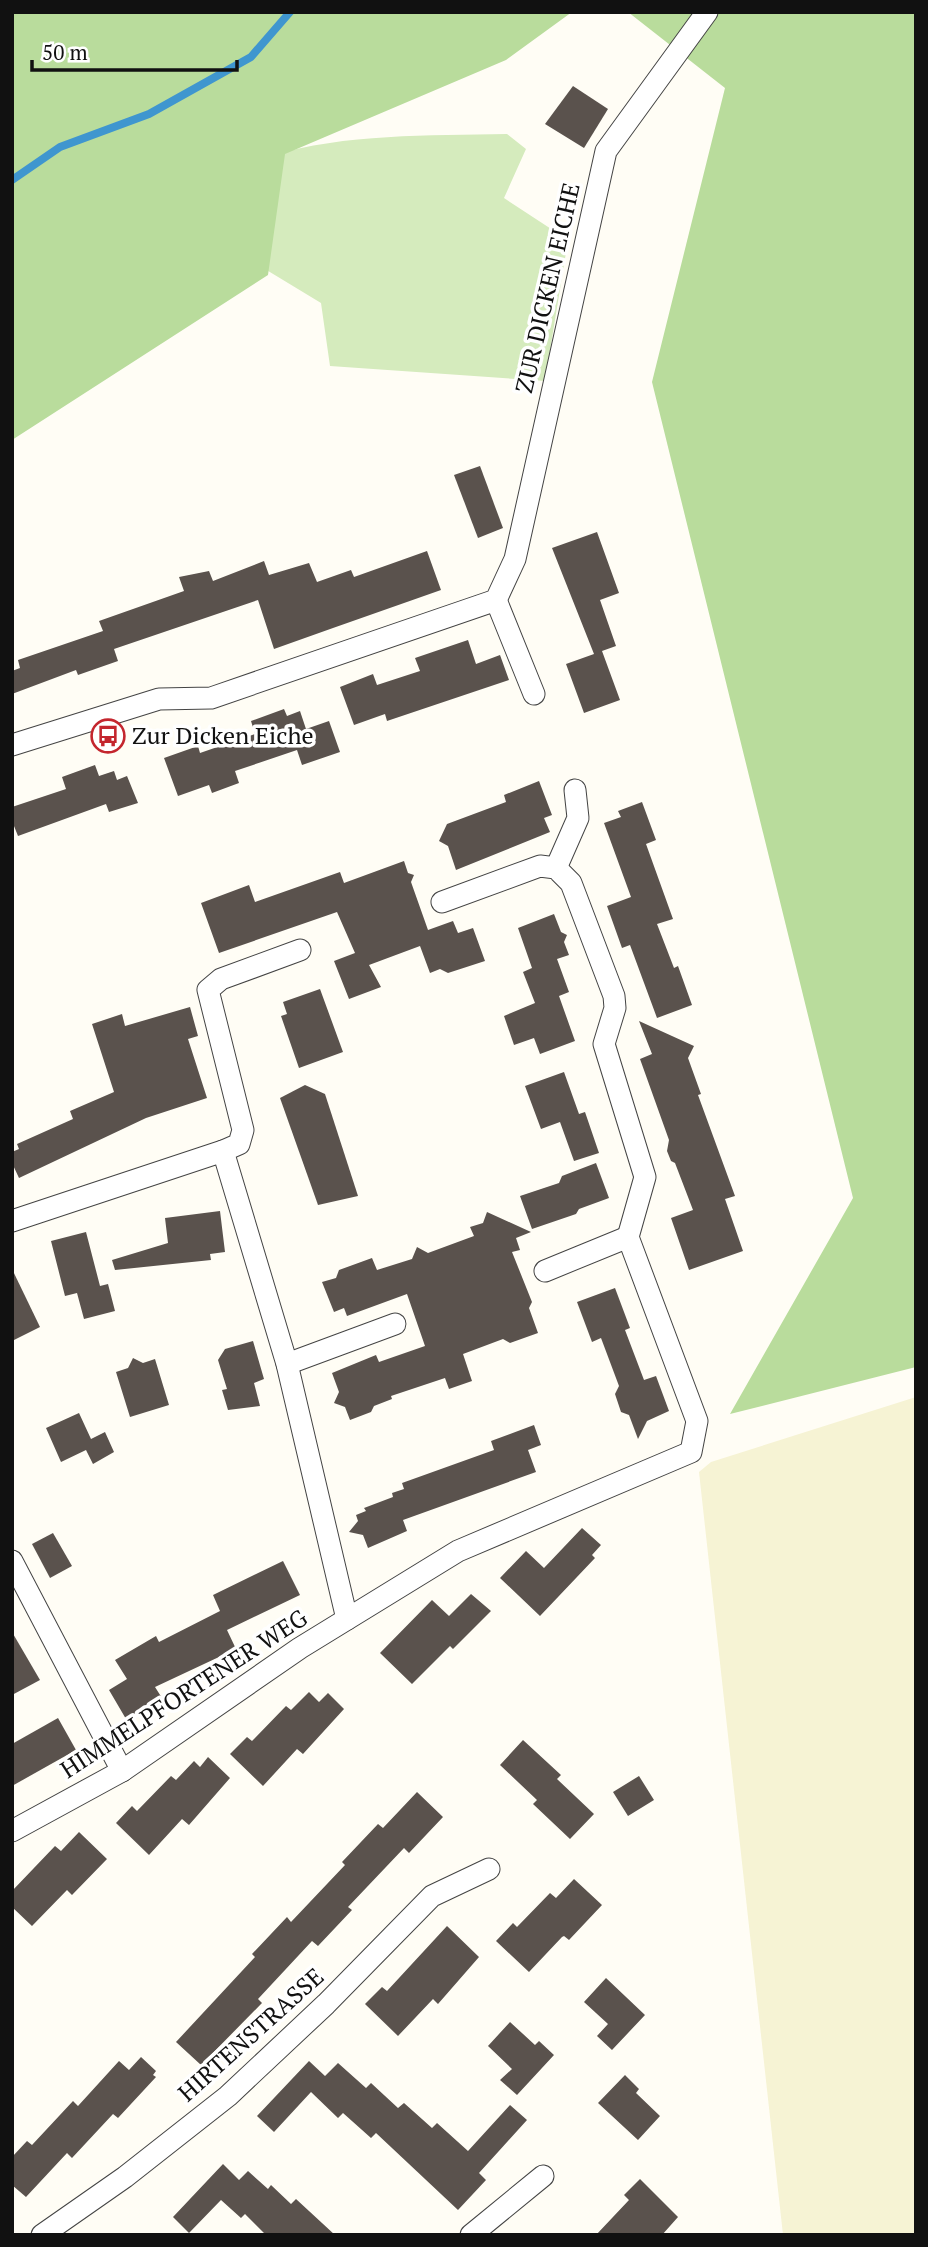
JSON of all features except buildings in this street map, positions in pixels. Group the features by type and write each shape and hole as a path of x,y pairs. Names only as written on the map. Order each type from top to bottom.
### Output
{"street":[{"name":"ZUR DICKEN EICHE","path":"496,600 515,559 606,151 707,12"},
{"path":"12,745 159,699 211,698 496,600 534,694"},
{"path":"556,868 578,818 575,790"},
{"path":"442,902 540,866 556,868 571,883 615,1002 604,1044 645,1177 628,1237 545,1271"},
{"path":"12,1221 239,1144 243,1130 208,990 220,979 300,950"},
{"name":"HIMMELPFORTENER WEG","path":"223,1151 276,1325 347,1619"},
{"name":"HIMMELPFORTENER WEG","path":"12,1831 121,1771 347,1619 470,1544 691,1452 697,1421 628,1237"},
{"path":"286,1364 395,1324"},
{"path":"12,1561 121,1771"},
{"name":"HIRTENSTRASSE","path":"41,2235 125,2177 228,2096 326,2004 432,1896 489,1869"},
{"path":"471,2235 542,2176"}],"shaded area":[{"path":"916,1397 916,2235 783,2235 699,1472 711,1462"}],"green space":[{"path":"12,12 572,12 506,60 285,154 268,275 12,440"},
{"path":"628,12 916,12 916,1367 730,1414 853,1198 652,382 725,88"},
{"path":"507,134 526,149 504,198 568,240 545,381 330,366 321,303 255,263 270,156 358,139"}],"waterway":[{"path":"12,180 60,147 149,114 251,57 290,12"}],"place":[{"name":"Zur Dicken Eiche","path":"108,736"}]}
